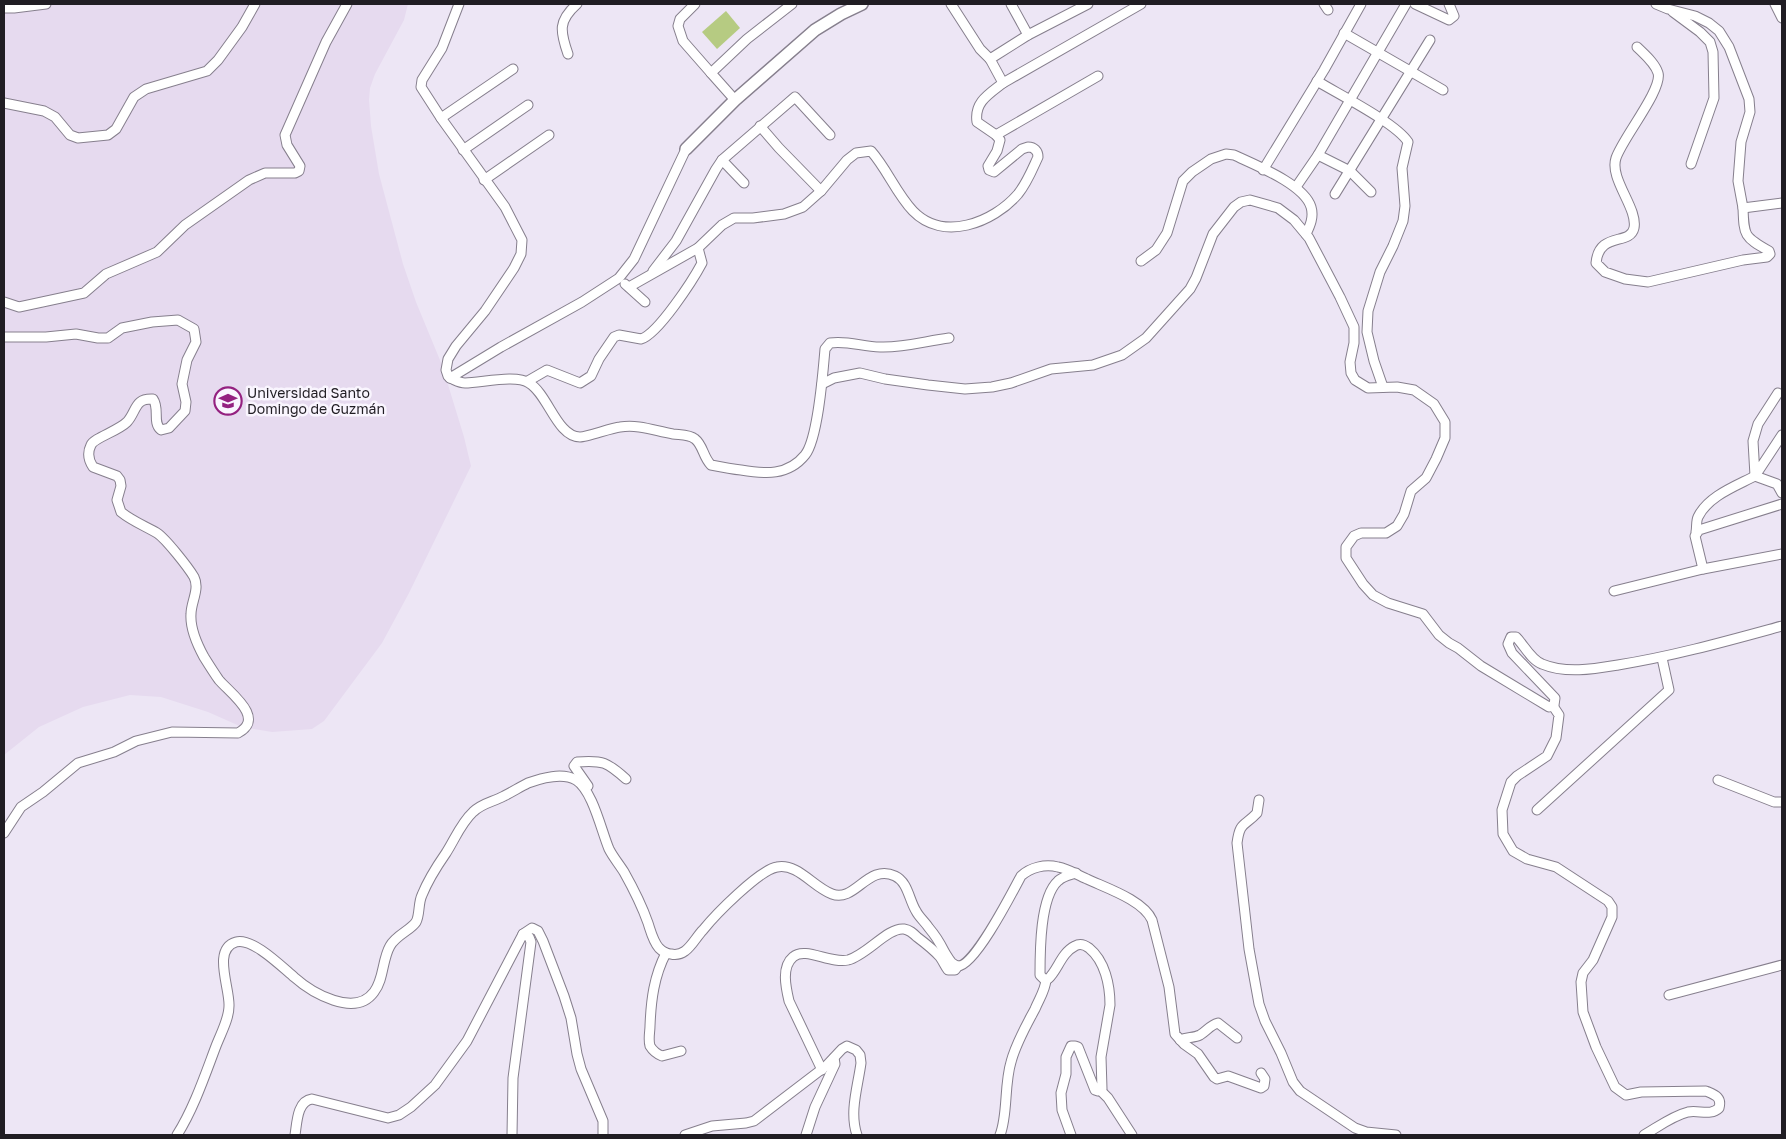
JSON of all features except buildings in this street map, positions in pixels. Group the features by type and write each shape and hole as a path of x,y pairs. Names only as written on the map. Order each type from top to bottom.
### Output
{"street":[{"path":"4,8 46,4"},
{"path":"4,103 44,111 55,116 70,135 78,138 108,135 116,129 134,98 146,89 207,71 218,60 242,27 255,4"},
{"path":"4,302 19,307 84,292 106,274 157,252 185,225 249,180 265,173 295,174 299,171 300,166 287,145 285,135 322,50 347,4"},
{"path":"459,4 442,48 422,80 421,87 505,208 522,240 521,254 514,268 485,311 456,346 448,359 446,370 448,376 463,383 528,381 547,370 580,383 591,376 599,359 614,337 619,335 641,339 655,329 698,271 702,263 698,248"},
{"path":"568,54 561,35 564,21 577,4"},
{"path":"695,4 680,19 678,26 683,41 735,100"},
{"path":"712,73 747,39 792,4"},
{"path":"450,378 582,302 619,278 634,259 686,149 735,100 815,30 862,4"},
{"path":"951,4 980,49 990,59 1003,83"},
{"path":"1011,4 1028,35"},
{"path":"629,287 698,248 722,225 734,218 753,218 784,214 803,206 821,191 856,152 871,151 890,176 905,202 915,213 928,222 946,228 976,224 994,214 1017,196 1026,183 1038,157 1038,153 1034,148 1028,146 994,172 991,172 988,166 1000,143 1000,138 977,122 976,115 979,104 1003,83 1141,4"},
{"path":"1263,170 1361,4"},
{"path":"1296,187 1318,154 1406,4"},
{"path":"1415,4 1449,20 1454,16 1449,4"},
{"path":"1637,47 1659,74 1657,88 1616,159 1618,180 1634,218 1634,227 1632,232 1626,237 1601,246 1596,256 1596,263 1599,268 1625,279 1648,282 1743,260 1767,257 1770,254 1769,251 1749,240 1744,226 1738,181 1741,142 1750,112 1749,99 1729,46 1719,30 1695,16 1656,4"},
{"path":"1775,4 1782,18"},
{"path":"990,59 1082,5"},
{"path":"1668,9 1700,32 1710,42 1713,52 1714,98 1691,164"},
{"path":"1344,33 1443,90"},
{"path":"1335,194 1409,71 1430,40"},
{"path":"441,118 513,69"},
{"path":"996,135 1098,76"},
{"path":"1317,81 1381,119 1403,135 1408,142 1402,168 1405,206 1402,221 1393,246 1380,272 1368,310 1367,332 1383,387"},
{"path":"650,275 676,241 722,160 796,97 830,134"},
{"path":"463,150 528,105"},
{"path":"760,126 821,191"},
{"path":"484,180 549,135"},
{"path":"1142,261 1156,250 1167,233 1183,181 1192,172 1211,159 1226,154 1234,155 1296,187 1311,206 1312,217 1306,234"},
{"path":"1318,154 1350,171 1371,192"},
{"path":"722,160 744,183"},
{"path":"822,384 834,378 860,373 885,379 965,389 992,387 1011,383 1051,369 1093,365 1122,355 1140,344 1186,295 1196,278 1213,234 1238,204 1245,200 1255,200 1278,208 1294,220 1306,234 1354,327 1354,343 1350,362 1351,373 1358,383 1368,388 1408,388 1420,393 1430,400 1443,417 1446,427 1445,438 1430,473 1411,490 1404,514 1397,526 1386,532 1361,533 1354,536 1346,547 1346,558 1363,584 1373,595 1388,603 1423,614 1438,635 1480,666 1547,706 1553,706"},
{"path":"1743,208 1782,203"},
{"path":"619,278 645,302"},
{"path":"4,337 46,337 76,334 108,338 122,328 152,322 178,320 194,329 196,342 187,360 182,384 186,402 185,411 169,428 162,430 156,422 157,406 155,401 153,399 138,402 126,423 112,433 95,440 90,446 90,461 93,467 112,473 120,480 121,486 117,500 121,512 166,541 193,575 196,582 190,614 193,630 204,656 219,679 247,710 248,719 244,730 238,733 172,732 136,740 114,752 78,763 43,792 21,806 4,833"},
{"path":"528,381 539,390 553,414 569,433 580,437 623,426 645,427 672,434 690,436 696,440 706,460 711,464 765,474 788,469 807,454 816,423 825,349 830,343 839,341 868,347 882,347 949,338"},
{"path":"1755,476 1753,441 1758,424 1778,393"},
{"path":"1703,569 1695,536 1697,518 1703,509 1717,496 1755,476 1782,435"},
{"path":"1755,476 1780,480 1782,493"},
{"path":"1696,532 1782,504"},
{"path":"1614,591 1703,569 1782,554"},
{"path":"1644,1135 1682,1114 1715,1111 1719,1108 1720,1100 1716,1095 1706,1091 1641,1092 1626,1095 1616,1089 1596,1047 1584,1012 1581,982 1583,973 1593,960 1612,917 1612,907 1608,901 1556,867 1527,860 1513,851 1503,834 1502,810 1512,782 1517,776 1547,756 1556,738 1559,715 1553,706 1555,702 1553,696 1512,653 1508,644 1511,637 1516,637 1538,662 1544,665 1564,669 1586,670 1662,658 1782,626"},
{"path":"1537,810 1669,690 1662,658"},
{"path":"626,779 610,765 596,762 574,764 588,786 610,852 625,875 641,907 652,938 659,948 666,953 675,955 687,949 732,899 767,870 784,866 794,869 815,885 840,896 850,893 862,882 874,876 885,874 894,876 903,883 914,910 933,933 950,961 958,966"},
{"path":"177,1135 202,1084 230,1009 223,961 225,952 230,946 237,942 249,943 277,962 296,979 324,996 343,1003 360,1003 375,991 390,945 399,935 415,923 422,894 460,829 473,812 488,802 501,798 522,786 541,779 560,776 574,779 582,785 595,810"},
{"path":"1718,780 1774,802 1782,802"},
{"path":"1259,800 1257,813 1240,829 1237,843 1248,949 1259,1004 1265,1021 1281,1053 1292,1082 1300,1091 1355,1128 1366,1132 1396,1135"},
{"path":"822,1070 789,1001 787,993 787,966 793,957 805,952 830,960 850,959 870,949 890,932 901,929 910,931 924,941 940,957 948,970 955,970 958,966 968,962 986,936 1020,877 1038,867 1052,866 1066,868 1130,900 1146,911 1151,917 1169,987 1174,1031 1180,1040 1198,1054 1212,1075 1217,1078 1228,1076 1260,1088 1264,1086 1265,1082 1261,1073"},
{"path":"1046,980 1040,975 1040,954 1042,925 1049,893 1059,879 1076,873"},
{"path":"294,1135 301,1107 308,1099 341,1105 378,1117 388,1118 399,1116 420,1099 440,1078 467,1041 523,934 532,928 535,929 543,942 568,1008 579,1061 603,1121 603,1135"},
{"path":"512,1135 514,1078 531,942 529,937 523,934"},
{"path":"1000,1135 1004,1120 1005,1096 1010,1063 1018,1043 1043,992 1046,980 1050,978 1066,954 1078,944 1086,946 1093,951 1103,965 1110,998 1109,1022 1102,1057 1102,1087 1100,1090"},
{"path":"666,953 652,991 649,1042 653,1050 662,1056 681,1051"},
{"path":"1669,995 1782,965"},
{"path":"1180,1040 1200,1035 1212,1025 1218,1023 1237,1038"},
{"path":"685,1135 712,1126 754,1121 822,1070 847,1046 854,1048 860,1055 861,1062 854,1117 857,1135"},
{"path":"1071,1135 1062,1110 1061,1093 1066,1074 1066,1057 1071,1046 1078,1048 1094,1088 1100,1090 1108,1098 1132,1135"},
{"path":"806,1135 815,1107 835,1064 834,1058"}],"shaded area":[{"name":"Universidad Santo Domingo de Guzmán","path":"4,4 408,4 404,20 375,74 370,88 371,126 379,174 403,264 416,302 442,365 471,466 409,593 382,643 324,721 312,729 272,732 242,727 208,712 161,697 130,695 83,707 39,727 4,755"}],"green space":[{"path":"726,11 740,28 717,49 702,32"}],"place":[{"name":"Universidad Santo Domingo de Guzmán","path":"228,401"}]}
